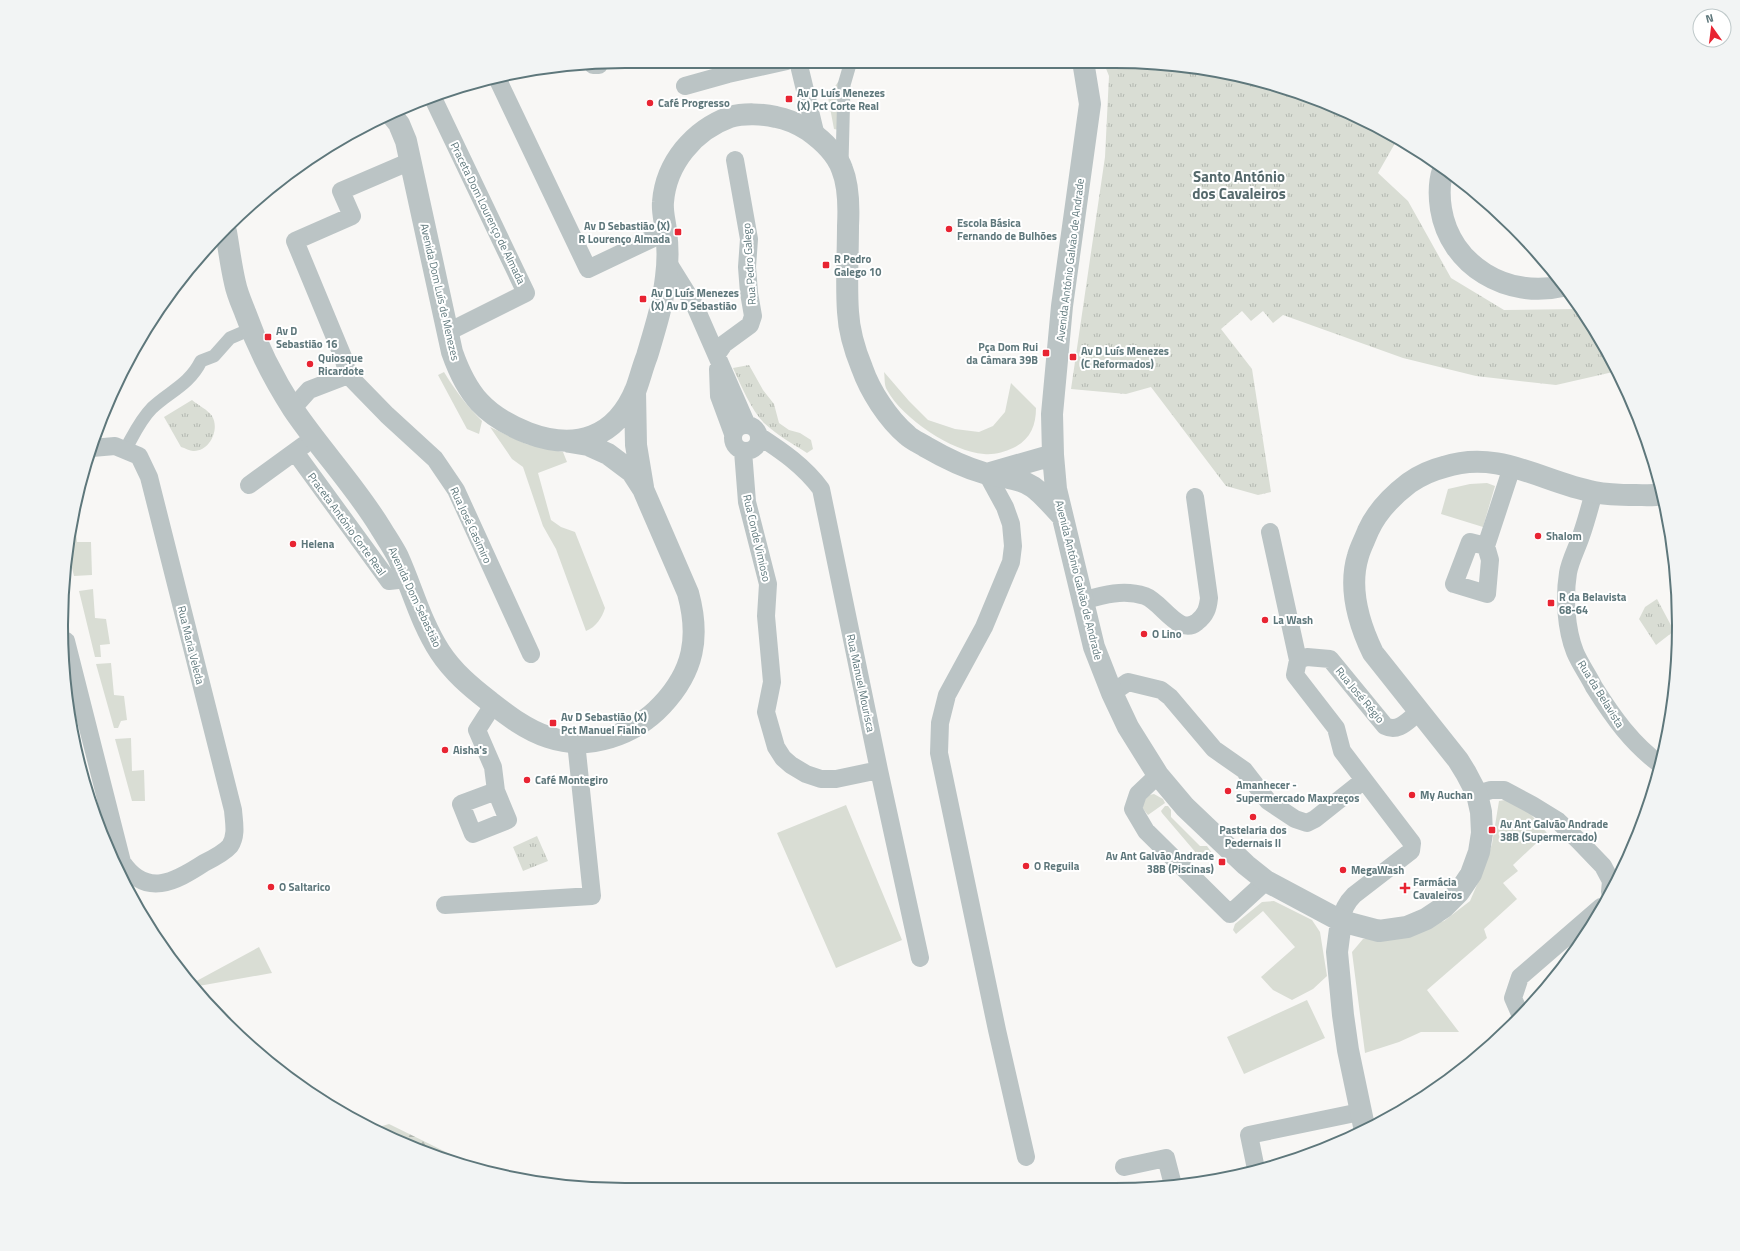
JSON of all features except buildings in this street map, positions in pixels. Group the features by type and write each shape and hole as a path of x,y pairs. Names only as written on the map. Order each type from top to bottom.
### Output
{"street":[{"path":"685,86 724,68"},
{"path":"800,68 816,136"},
{"path":"842,167 844,86 849,68"},
{"name":"Avenida António Galvão de Andrade","path":"1084,68 1090,104 1062,306 1052,414 1054,464 1062,517 1094,647 1112,693 1128,727 1158,775 1185,807 1232,853 1266,881 1341,921 1379,931 1407,927 1426,920 1444,907 1459,892 1471,874 1479,852 1482,833 1481,812 1477,794 1458,760 1374,653 1364,634 1355,599 1355,572 1358,556 1370,528 1381,509 1397,492 1415,479 1435,469 1473,460 1496,462 1594,492 1618,495 1656,494"},
{"path":"499,83 588,269 666,232"},
{"name":"Praceta Dom Lourenço de Almada","path":"435,102 526,293 448,332"},
{"name":"Avenida Dom Luís de Menezes","path":"394,118 399,124 406,141 452,352 460,375 469,391 482,406 510,426 540,437 569,442 584,439 606,430 620,414 635,391 659,316 667,262 666,232 662,207 664,186 682,151 691,141 712,125 732,116 753,114 778,117 796,122 816,136 832,150 842,167 847,186 848,199 848,314 853,340 862,371 884,410 907,436 951,461 987,474 1019,480 1034,488 1062,517"},
{"name":"Rua Pedro Galego","path":"717,354 724,344 750,325 753,316 748,293 747,267 749,239 735,160"},
{"path":"293,408 309,390 348,375 338,343 295,241 352,216 342,191 411,161"},
{"path":"1442,175 1439,195 1442,216 1449,237 1462,255 1480,272 1497,282 1518,288 1536,289 1557,287"},
{"name":"Avenida Dom Sebastião","path":"227,236 235,285 251,329 270,371 293,408 379,525 397,555 421,613 439,650 461,677 493,705 512,719 547,737 576,742 597,740 623,734 651,716 673,693 686,671 694,645 693,611 688,593 643,489"},
{"path":"667,262 695,306 717,354 746,431"},
{"path":"125,450 148,413 182,386 196,372 201,361 214,356 230,338 251,329"},
{"name":"Rua José Casimiro","path":"348,375 387,416 435,459 456,490 531,654"},
{"path":"635,391 636,445 643,489"},
{"name":"Rua Conde Vimioso","path":"746,431 758,444 755,448 743,451 747,502 768,584 767,624 772,682 766,712 771,736 783,758 791,765 806,774 821,779 836,779 878,770"},
{"name":"Rua Manuel Mourisca","path":"746,431 781,450 800,465 821,489 878,770 920,958"},
{"path":"249,485 315,438"},
{"path":"569,442 588,445 608,454 632,472 643,489"},
{"name":"Rua Maria Veleda","path":"69,652 122,862 130,873 144,882 158,884 172,881 199,867 229,846 235,831 233,810 149,477 139,456 115,446 98,448"},
{"name":"Praceta António Corte Real","path":"295,452 389,581 407,579"},
{"path":"1026,1157 997,1030 939,753 940,723 947,695 984,627 1011,562 1013,546 1011,524 1005,507 987,474 1054,464"},
{"name":"Avenida Dom Luís de Menezes","path":"1019,480 1054,464"},
{"path":"1486,546 1512,467"},
{"name":"Rua da Belavista","path":"1594,492 1582,535 1568,572 1567,590 1570,634 1581,665 1613,716 1628,735 1647,755 1655,761"},
{"path":"1082,601 1107,594 1118,592 1126,593 1145,596 1156,602 1180,625 1189,626 1196,623 1203,617 1208,610 1209,598 1195,497"},
{"path":"1255,1165 1249,1135 1363,1122 1348,1050 1339,980 1337,952 1341,921 1344,908 1354,895 1410,851 1412,843 1342,751 1336,728 1295,675 1298,660 1270,532"},
{"name":"Rua José Régio","path":"1298,660 1307,657 1330,659 1385,726 1391,729 1398,728 1419,712"},
{"path":"1112,693 1128,682 1161,690 1170,697 1214,749 1244,770 1268,801 1295,819 1307,823 1316,819 1364,780"},
{"path":"493,705 478,730 494,766 496,791"},
{"path":"445,905 592,896 576,742"},
{"path":"1158,775 1138,794 1133,809 1146,830 1230,914 1266,881"},
{"path":"1477,794 1491,790 1504,790 1558,821 1602,866 1610,880"},
{"path":"1518,1010 1513,998 1520,977 1589,918"},
{"path":"1124,1167 1166,1158 1172,1180"}],"green space":[{"path":"1106,68 1151,69 1223,79 1259,87 1328,110 1361,125 1393,143 1395,144 1378,173 1408,201 1451,278 1504,310 1573,309 1611,372 1556,385 1476,376 1403,358 1283,315 1273,323 1263,311 1251,321 1242,311 1221,329 1252,369 1271,492 1258,495 1226,486 1151,387 1126,394 1071,389 1105,157 1109,76"},
{"path":"841,81 839,130 834,129 828,97 838,82"},
{"path":"749,365 763,390 774,404 779,423 789,430 800,433 811,440 813,449 807,453 774,431 759,418 733,368"},
{"path":"444,372 471,410 482,421 479,434 467,429 438,375"},
{"path":"884,372 928,420 955,429 979,432 993,426 1005,412 1011,383 1036,408 1035,421 1031,432 1019,445 1003,452 984,454 971,452 957,447 929,432 904,412 894,401 886,388"},
{"path":"192,400 212,416 215,427 209,444 199,450 190,451 181,447 164,417"},
{"path":"490,427 526,444 563,452 567,462 538,473 551,520 561,527 575,532 605,608 598,622 586,631 556,549 543,526 523,467 512,459"},
{"path":"1487,483 1495,486 1483,527 1441,514 1448,489 1470,484"},
{"path":"76,534 77,542 91,542 92,575 74,576 72,566"},
{"path":"93,589 95,618 106,619 110,644 100,645 101,657 95,657 79,591"},
{"path":"1657,599 1672,627 1672,633 1656,645 1639,619 1645,607"},
{"path":"111,663 114,695 124,696 127,720 121,721 118,728 114,728 96,664"},
{"path":"131,738 132,771 144,770 145,801 132,801 115,739"},
{"path":"1154,794 1163,799 1165,803 1148,815 1143,809 1143,800 1149,795"},
{"path":"1511,799 1527,810 1547,833 1513,865 1518,871 1503,883 1517,899 1484,929 1487,938 1427,990 1459,1032 1421,1032 1399,1042 1365,1053 1352,952 1363,939 1390,938 1444,921 1470,901 1492,844 1499,801"},
{"path":"846,805 902,940 836,968 777,833"},
{"path":"1165,806 1168,806 1171,810 1171,817 1200,846 1207,846 1212,853 1203,861 1162,813 1161,811"},
{"path":"537,836 548,861 523,871 513,847"},
{"path":"1274,901 1312,920 1320,932 1327,976 1313,989 1292,1000 1273,990 1261,977 1295,947 1263,911 1236,934 1233,930 1235,924 1262,902"},
{"path":"259,947 272,973 200,986 196,981"},
{"path":"1307,1000 1325,1038 1244,1074 1227,1037"},
{"path":"389,1124 451,1155 412,1141 380,1127"}],"place":[{"name":"Av D Luís Menezes (X) Pct Corte Real","path":"789,99"},
{"name":"Café Progresso","path":"650,103"},
{"name":"Escola Básica Fernando de Bulhões","path":"949,229"},
{"name":"Av D Sebastião (X) R Lourenço Almada","path":"678,232"},
{"name":"R Pedro Galego 10","path":"826,265"},
{"name":"Av D Luís Menezes (X) Av D Sebastião","path":"643,299"},
{"name":"Av D Sebastião 16","path":"268,337"},
{"name":"Pça Dom Rui da Câmara 39B","path":"1046,353"},
{"name":"Av D Luís Menezes (C Reformados)","path":"1073,357"},
{"name":"Quiosque Ricardote","path":"310,364"},
{"name":"Shalom","path":"1538,536"},
{"name":"Helena","path":"293,544"},
{"name":"R da Belavista 68-64","path":"1551,603"},
{"name":"La Wash","path":"1265,620"},
{"name":"O Lino","path":"1144,634"},
{"name":"Av D Sebastião (X) Pct Manuel Fialho","path":"553,723"},
{"name":"Aisha's","path":"445,750"},
{"name":"Café Montegiro","path":"527,780"},
{"name":"Amanhecer - Supermercado Maxpreços","path":"1228,791"},
{"name":"My Auchan","path":"1412,795"},
{"name":"Pastelaria dos Pedernais II","path":"1253,817"},
{"name":"Av Ant Galvão Andrade 38B (Supermercado)","path":"1492,830"},
{"name":"Av Ant Galvão Andrade 38B (Piscinas)","path":"1222,862"},
{"name":"O Reguila","path":"1026,866"},
{"name":"MegaWash","path":"1343,870"},
{"name":"O Saltarico","path":"271,887"},
{"name":"Farmácia Cavaleiros","path":"1405,888"}],"district":[{"name":"Santo António dos Cavaleiros","path":"1239,184"}]}
